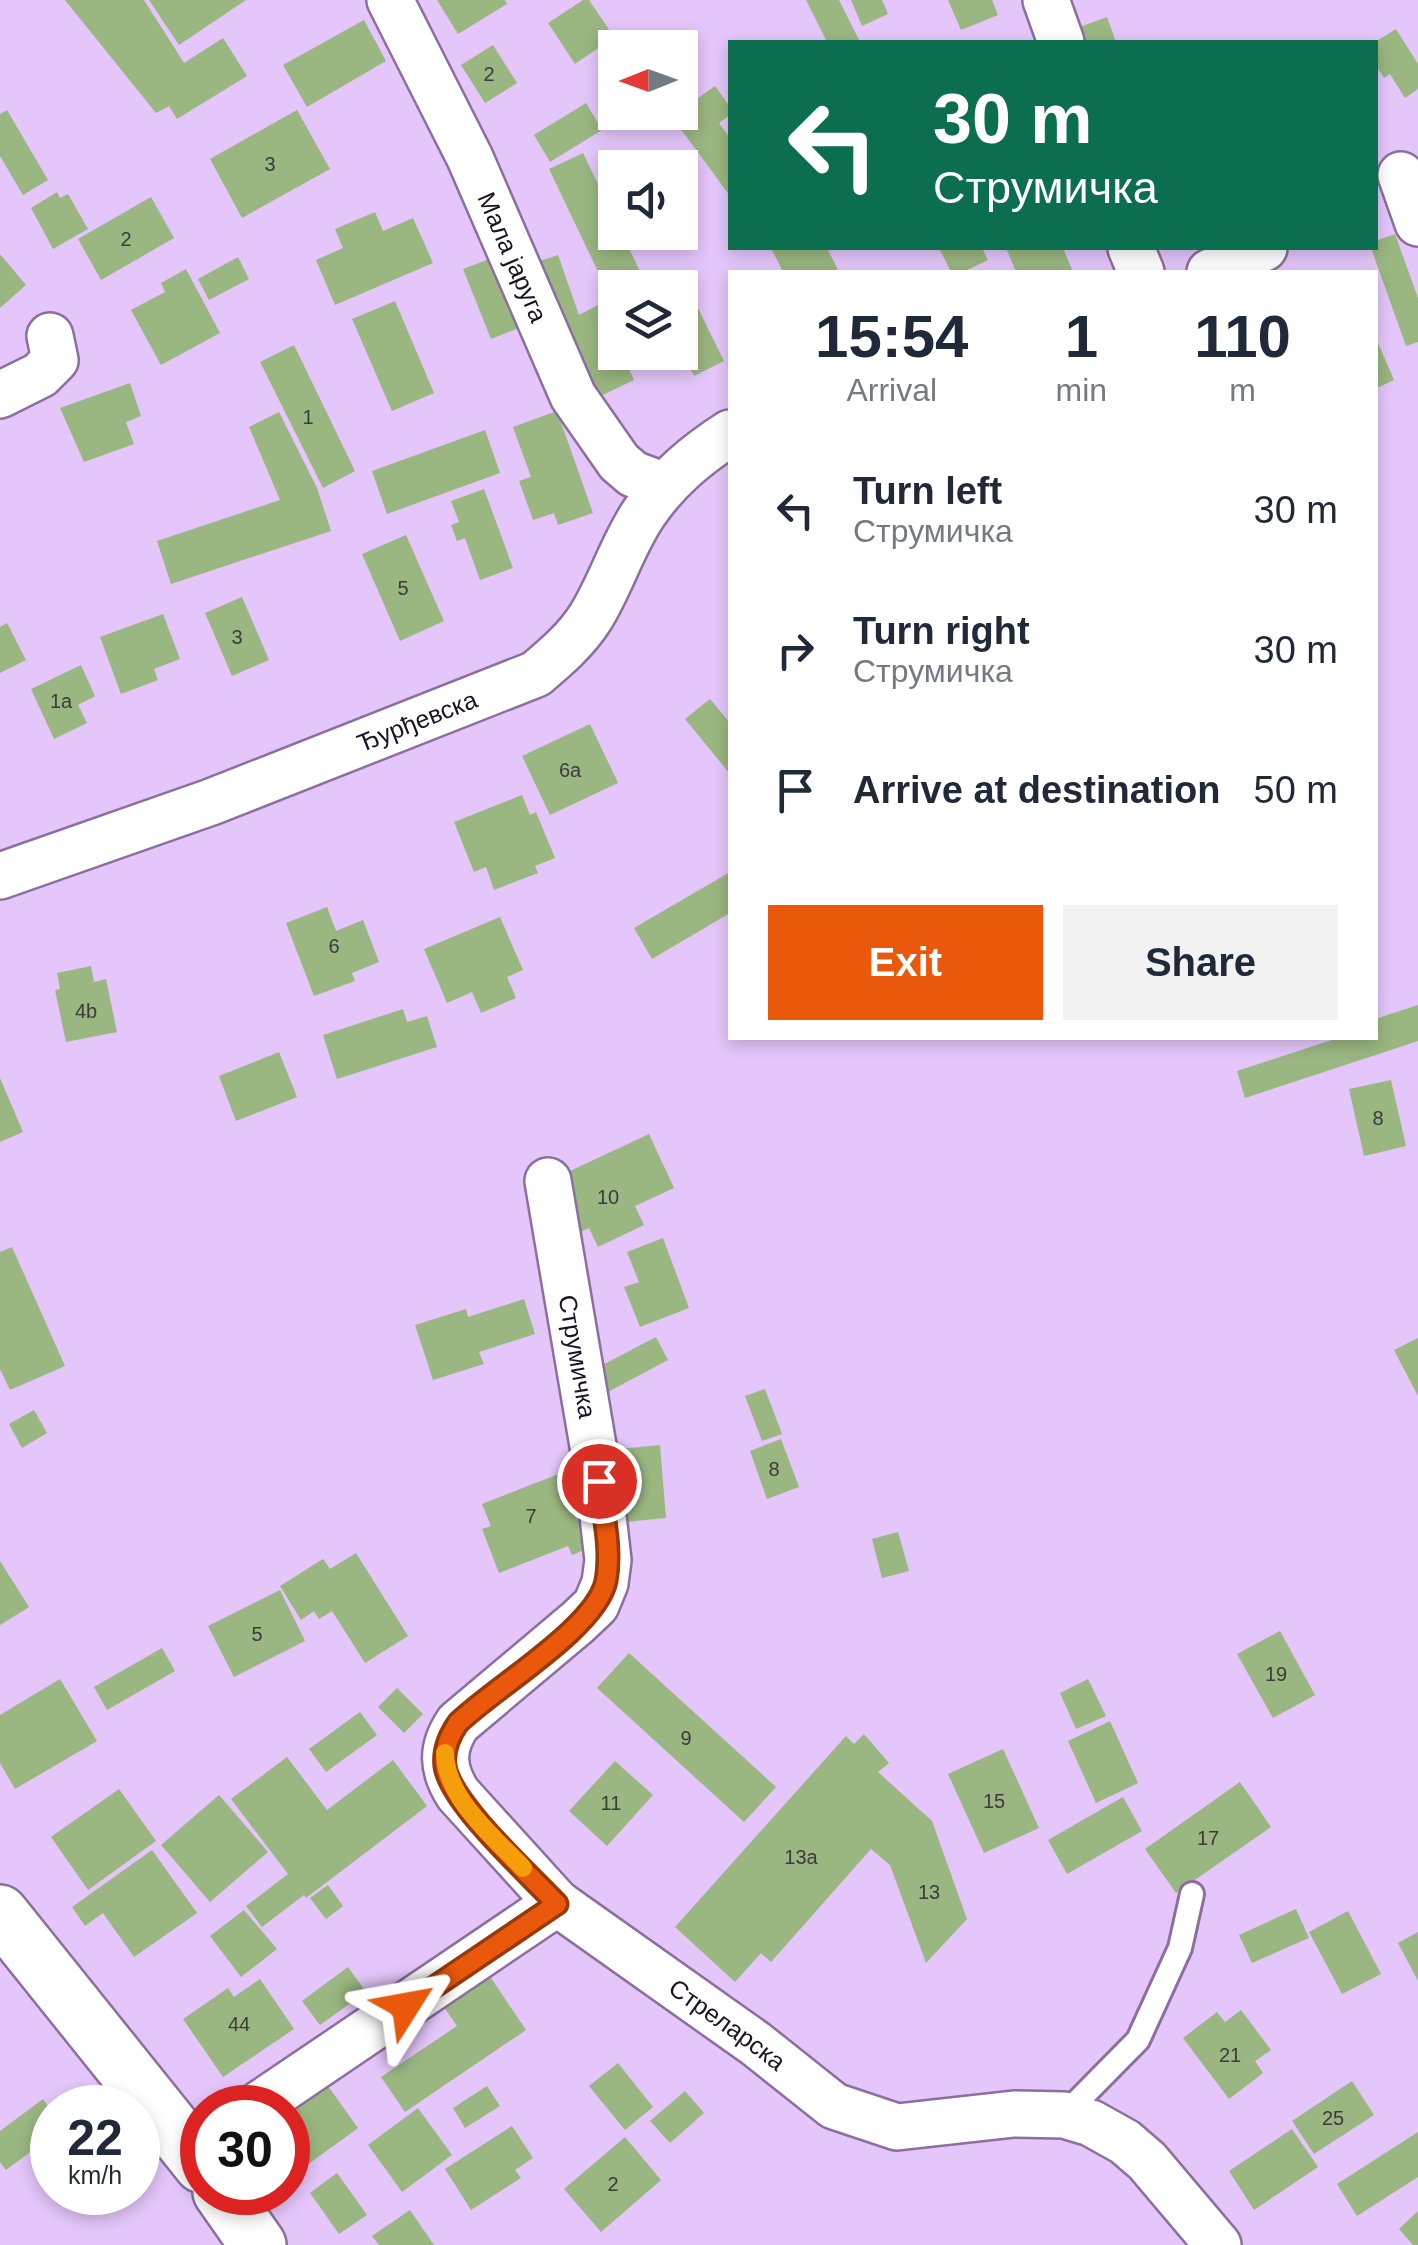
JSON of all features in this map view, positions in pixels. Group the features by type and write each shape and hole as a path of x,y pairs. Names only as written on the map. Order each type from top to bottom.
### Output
{"street":[{"name":"Мала јаруга","path":"390,0 470,158 574,396 619,462 633,474 665,486"},
{"path":"1046,0 1060,40"},
{"path":"1398,178 1418,223"},
{"path":"1214,270 1260,250"},
{"path":"0,395 48,369 55,360 50,336"},
{"name":"Ђурђевска","path":"0,876 211,802 536,674 564,651 590,618 643,515 665,486 728,434"},
{"name":"Струмичка","path":"548,1181 599,1481 608,1560 605,1583 596,1605 458,1723 445,1753 449,1780 458,1794 557,1904"},
{"path":"288,2085 557,1904"},
{"name":"Стреларска","path":"557,1904 756,2044 834,2106 897,2126 1014,2114 1064,2115 1091,2123 1125,2142 1147,2161 1218,2245"},
{"path":"0,1914 180,2132"},
{"path":"239,2215 258,2245"}],"lane":[{"path":"1064,2115 1138,2040 1180,1948 1192,1894"}],"building":[{"path":"65,0 144,0 184,63 223,38 247,76 177,119 169,106 156,113"},
{"path":"149,0 246,0 179,45"},
{"path":"437,0 505,0 507,4 458,34"},
{"path":"589,0 609,30 598,30 598,48 575,64 548,23"},
{"path":"806,0 839,0 859,40 826,40"},
{"path":"851,0 882,0 888,14 862,26"},
{"path":"948,0 992,0 998,15 961,30"},
{"path":"1107,17 1115,40 1077,40 1074,29"},
{"path":"364,20 386,61 307,107 283,65"},
{"path":"1396,29 1418,64 1418,89 1405,98 1390,74 1384,78 1378,69 1378,40"},
{"path":"493,45 517,83 485,103 461,65"},
{"path":"715,86 728,104 728,116 719,123 728,135 728,193 682,130 698,130 698,98"},
{"path":"586,103 598,130 602,130 550,162 534,135"},
{"path":"7,110 48,180 23,195 0,156 0,114"},
{"path":"297,110 330,169 242,218 210,159"},
{"path":"583,153 598,184 598,250 630,250 639,270 598,271 549,169"},
{"path":"57,192 60,198 68,194 88,229 53,249 31,208"},
{"path":"151,197 174,238 101,280 78,239"},
{"path":"375,212 383,231 413,218 433,263 335,305 316,260 343,248 335,229"},
{"path":"1395,234 1418,298 1418,342 1406,346 1372,250 1378,250 1378,240"},
{"path":"772,250 828,250 838,270 782,270"},
{"path":"940,250 983,250 988,260 967,270 950,270"},
{"path":"1007,250 1064,250 1072,270 1015,270"},
{"path":"0,254 26,285 0,308"},
{"path":"558,255 579,315 598,305 598,370 629,370 634,380 588,402 531,264"},
{"path":"238,257 249,279 209,300 198,279"},
{"path":"492,258 519,328 491,339 463,269"},
{"path":"186,269 220,333 161,365 131,310 165,292 161,283"},
{"path":"395,301 434,393 392,411 352,319"},
{"path":"698,308 724,361 694,376 691,370 698,370"},
{"path":"1378,343 1394,380 1378,388"},
{"path":"294,345 355,471 323,488 260,362"},
{"path":"130,383 141,416 126,422 134,444 84,462 60,408"},
{"path":"557,411 593,513 558,525 554,513 533,520 519,481 531,477 513,427"},
{"path":"279,412 317,488 331,531 171,584 157,541 280,500 249,427"},
{"path":"485,430 500,473 387,514 372,471"},
{"path":"484,489 513,568 480,580 465,538 457,541 451,525 459,522 451,501"},
{"path":"406,535 444,621 400,641 362,554"},
{"path":"242,597 269,660 232,676 205,613"},
{"path":"163,614 180,659 154,669 158,680 121,694 100,637"},
{"path":"7,623 26,660 0,673 0,627"},
{"path":"81,665 95,696 78,705 87,723 54,739 31,689"},
{"path":"710,699 728,721 728,772 685,719"},
{"path":"590,724 618,783 550,815 522,756"},
{"path":"522,795 530,815 536,812 555,858 535,866 538,873 494,890 486,867 474,872 454,822"},
{"path":"728,873 728,914 652,959 634,928"},
{"path":"327,907 336,931 363,920 379,962 352,973 355,981 314,996 286,923"},
{"path":"500,917 523,970 507,977 516,998 481,1013 472,992 447,1003 424,949"},
{"path":"91,966 94,982 106,979 117,1032 66,1042 55,990 60,989 57,973"},
{"path":"1418,1005 1418,1041 1245,1098 1237,1071 1332,1040 1378,1040 1378,1018"},
{"path":"403,1009 407,1022 427,1016 437,1047 337,1079 323,1035"},
{"path":"279,1052 297,1097 236,1121 219,1076"},
{"path":"0,1078 23,1132 0,1142"},
{"path":"1391,1080 1406,1146 1364,1156 1349,1089"},
{"path":"649,1134 674,1188 635,1206 644,1225 598,1247 589,1228 578,1233 553,1179"},
{"path":"663,1238 689,1308 640,1327 624,1287 639,1282 627,1252"},
{"path":"12,1247 65,1366 10,1390 0,1369 0,1252"},
{"path":"524,1299 535,1334 479,1352 484,1364 433,1380 415,1325 466,1309 468,1317"},
{"path":"656,1337 668,1360 604,1394 591,1371"},
{"path":"1418,1338 1418,1396 1394,1350"},
{"path":"765,1389 782,1434 762,1441 745,1396"},
{"path":"34,1410 47,1433 22,1448 9,1424"},
{"path":"781,1439 799,1487 767,1499 750,1451"},
{"path":"660,1445 666,1518 625,1522 619,1449"},
{"path":"574,1468 586,1500 572,1506 589,1548 572,1555 568,1546 499,1573 482,1529 491,1526 482,1504"},
{"path":"898,1532 909,1571 882,1578 872,1539"},
{"path":"356,1553 408,1636 365,1663 332,1611 319,1619 314,1611 301,1620 280,1586 323,1559 330,1569"},
{"path":"0,1561 29,1607 0,1625"},
{"path":"280,1590 305,1641 234,1677 208,1626"},
{"path":"1280,1631 1315,1695 1273,1718 1237,1654"},
{"path":"162,1648 175,1671 107,1710 94,1687"},
{"path":"629,1653 776,1787 744,1822 597,1688"},
{"path":"60,1679 97,1741 15,1789 0,1763 0,1715"},
{"path":"1088,1679 1106,1716 1076,1729 1060,1693"},
{"path":"397,1688 423,1714 404,1733 378,1707"},
{"path":"360,1712 377,1735 326,1772 309,1749"},
{"path":"1110,1721 1138,1783 1096,1803 1068,1741"},
{"path":"864,1734 889,1763 878,1772 932,1821 967,1919 926,1963 890,1865 871,1849 771,1962 761,1953 735,1982 675,1927 846,1736 854,1744"},
{"path":"1003,1749 1039,1828 984,1853 948,1774"},
{"path":"287,1757 327,1810 393,1760 427,1806 262,1927 246,1906 288,1874 231,1799"},
{"path":"615,1761 653,1795 607,1846 569,1811"},
{"path":"1240,1782 1271,1827 1176,1893 1145,1849"},
{"path":"119,1789 156,1841 88,1890 51,1837"},
{"path":"219,1795 268,1852 210,1902 161,1845"},
{"path":"1123,1797 1142,1831 1067,1874 1048,1840"},
{"path":"152,1850 197,1913 134,1957 103,1913 85,1926 72,1907"},
{"path":"328,1885 343,1906 326,1919 310,1898"},
{"path":"1296,1909 1309,1938 1252,1963 1239,1935"},
{"path":"244,1910 277,1949 241,1977 210,1936"},
{"path":"1348,1911 1381,1974 1342,1994 1309,1932"},
{"path":"1418,1932 1418,1981 1398,1943"},
{"path":"348,1967 366,1992 320,2025 302,2001"},
{"path":"489,1975 526,2030 405,2112 381,2077 457,2026 443,2006"},
{"path":"260,1979 294,2029 223,2077 183,2019 228,1988 234,1997"},
{"path":"1241,2010 1271,2050 1255,2061 1263,2073 1229,2099 1183,2038 1217,2012 1225,2022"},
{"path":"618,2063 653,2107 625,2130 589,2086"},
{"path":"1352,2081 1374,2115 1314,2154 1292,2121"},
{"path":"328,2086 358,2128 310,2163 310,2099"},
{"path":"487,2086 500,2106 465,2128 453,2108"},
{"path":"685,2091 704,2113 670,2143 650,2121"},
{"path":"418,2108 452,2155 402,2192 368,2145"},
{"path":"30,2109 30,2152 6,2170 0,2162 0,2131"},
{"path":"512,2126 533,2158 515,2170 521,2178 471,2210 445,2169"},
{"path":"1292,2129 1318,2167 1254,2210 1229,2171"},
{"path":"1418,2132 1418,2177 1357,2216 1337,2184"},
{"path":"625,2137 661,2180 601,2232 564,2189"},
{"path":"337,2173 367,2215 339,2234 310,2193"},
{"path":"410,2210 434,2245 379,2245 372,2236"},
{"path":"1418,2211 1418,2245 1413,2245 1399,2229"}],"slow traffic":[{"path":"445,1753 445,1768 458,1794 523,1868"}],"route":[{"path":"406,2006 557,1904 474,1816 449,1780 445,1753 458,1723 552,1647 596,1605 605,1583 608,1560 599,1481"}]}
